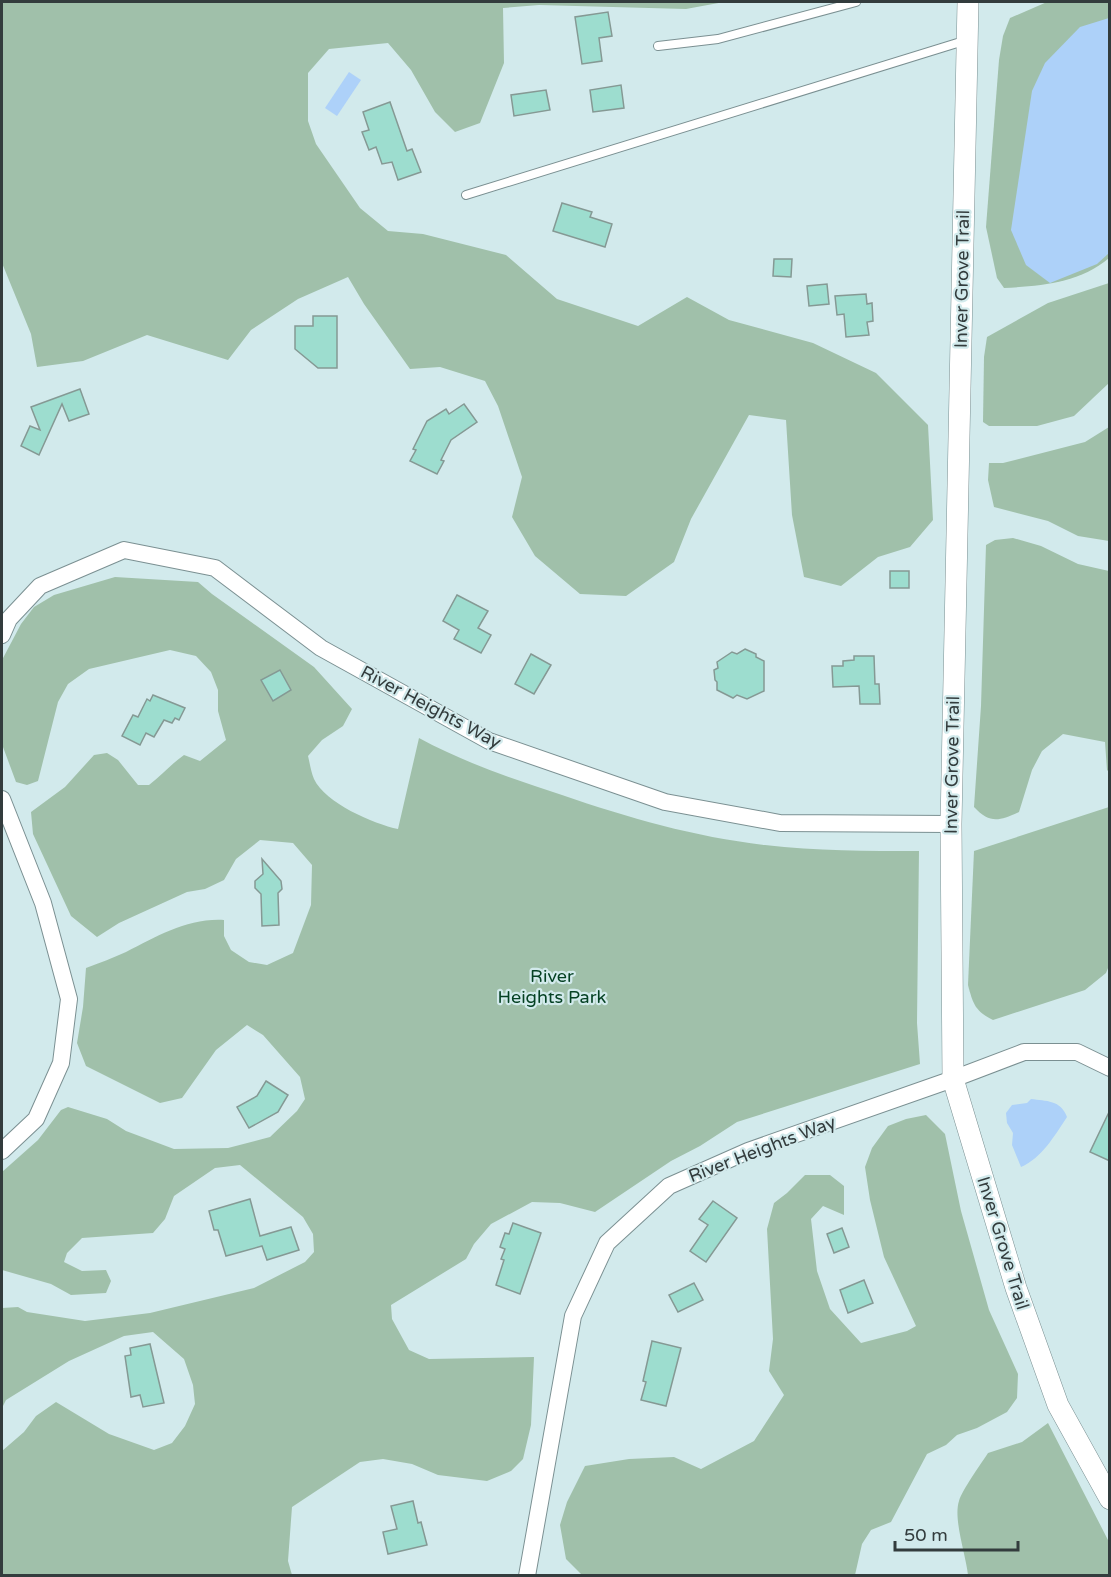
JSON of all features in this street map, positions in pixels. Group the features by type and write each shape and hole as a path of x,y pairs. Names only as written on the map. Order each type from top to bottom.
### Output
{"street":[{"name":"Inver Grove Trail","path":"968,2 951,824 953,1079 1016,1288 1058,1405 1110,1499"},
{"name":"River Heights Way","path":"2,635 9,620 40,586 124,550 215,568 321,648 489,741 665,802 780,823 951,824"},
{"path":"2,799 43,903 69,999 61,1063 36,1119 2,1150"},
{"name":"River Heights Way","path":"527,1575 573,1316 607,1243 669,1186 748,1151 1024,1052 1077,1052 1110,1068"}],"lane":[{"path":"658,46 718,39 856,2"},
{"path":"466,195 968,40"}],"green space":[{"path":"2,2 724,2 686,9 539,5 503,8 504,63 480,123 455,132 435,112 411,70 388,43 329,49 308,73 308,121 316,144 360,208 388,231 423,234 506,255 557,299 638,326 687,297 729,320 813,343 876,373 928,425 933,520 910,547 878,557 841,586 804,577 792,515 786,420 749,415 691,519 674,562 626,596 580,594 535,556 512,517 522,477 498,406 485,381 440,367 410,369 364,304 348,277 298,299 251,330 228,360 147,335 83,361 37,367 31,334 2,263"},
{"path":"1047,2 1109,2 1109,258 1085,273 1059,282 1004,288 997,278 986,227 999,60 1003,36 1010,18"},
{"path":"1109,283 1109,383 1074,416 1037,426 989,426 983,422 984,357 987,337 1048,303"},
{"path":"1109,427 1109,541 1078,536 1048,521 994,507 988,480 989,463 1003,463 1085,442"},
{"path":"1013,538 1041,546 1078,564 1109,571 1109,772 1105,742 1063,734 1042,751 1032,770 1019,812 995,819 985,816 974,807 981,706 986,545 995,540"},
{"name":"River Heights Park","path":"115,577 198,582 314,667 352,709 343,726 322,740 308,756 314,779 328,796 339,804 376,822 398,829 419,738 472,763 525,783 688,832 784,847 919,851 917,1023 920,1064 737,1122 700,1146 671,1161 595,1212 560,1203 532,1202 491,1224 474,1244 466,1259 391,1305 392,1319 409,1350 429,1359 534,1357 531,1425 523,1459 511,1471 487,1481 438,1475 412,1464 383,1459 360,1462 292,1507 288,1561 292,1575 2,1575 2,1451 24,1432 36,1416 56,1402 109,1434 154,1450 172,1443 185,1426 195,1404 193,1385 184,1359 153,1332 124,1336 69,1361 6,1400 2,1408 2,1308 18,1307 27,1312 85,1321 150,1313 254,1288 305,1262 314,1252 313,1234 303,1217 240,1165 215,1168 174,1196 165,1219 153,1233 82,1238 67,1253 64,1262 82,1271 106,1270 111,1281 106,1293 71,1295 51,1284 2,1270 2,1172 38,1140 61,1110 68,1107 107,1119 126,1131 174,1149 228,1148 270,1137 297,1111 305,1099 300,1077 263,1035 247,1025 216,1050 182,1098 160,1103 86,1066 77,1043 86,968 173,929 210,920 224,920 224,936 231,950 249,962 267,965 293,953 311,905 312,865 293,843 260,840 236,859 224,880 205,889 187,892 119,923 97,937 71,916 33,834 31,812 65,787 94,755 107,753 118,760 138,785 149,785 184,755 200,761 226,740 218,711 218,690 211,672 196,656 170,650 89,669 68,684 58,702 38,781 27,785 16,782 3,747 2,660 21,624 34,607 54,595"},
{"path":"1109,807 1110,963 1106,973 1085,990 993,1020 987,1017 976,1006 968,985 974,851"},
{"path":"926,1115 945,1134 961,1211 989,1310 1018,1374 1017,1398 1007,1412 977,1428 957,1435 946,1445 927,1454 891,1522 871,1530 862,1544 855,1575 582,1575 566,1559 560,1525 567,1502 585,1466 629,1459 674,1457 701,1469 754,1441 784,1395 769,1371 773,1339 767,1229 774,1203 805,1175 830,1175 844,1186 844,1215 823,1206 811,1219 817,1271 830,1309 861,1343 907,1331 916,1326 884,1257 870,1200 865,1167 872,1148 888,1126"},
{"path":"1048,1423 1109,1542 1109,1575 968,1575 958,1517 959,1501 964,1490 988,1453 1022,1442"}],"water":[{"path":"1109,18 1109,253 1097,264 1050,283 1026,265 1011,230 1032,91 1045,63 1080,27"},
{"path":"349,72 361,80 337,116 325,108"},
{"path":"1031,1099 1057,1104 1067,1117 1042,1152 1021,1167 1012,1145 1013,1133 1007,1123 1006,1113 1012,1105 1027,1103"}],"building":[{"path":"608,12 612,36 599,38 602,61 582,64 575,17"},
{"path":"621,85 624,108 593,112 590,90"},
{"path":"546,90 550,110 514,116 511,95"},
{"path":"390,102 407,151 412,149 421,172 398,180 392,162 382,164 376,147 369,150 362,132 369,130 363,112"},
{"path":"562,203 592,212 590,217 612,224 605,247 553,231"},
{"path":"774,259 792,259 791,277 773,276"},
{"path":"827,284 829,304 809,306 807,286"},
{"path":"866,294 867,304 872,303 873,321 867,322 869,335 846,337 844,314 837,315 835,296"},
{"path":"313,316 337,316 337,368 318,368 295,349 295,326 313,326"},
{"path":"80,389 89,414 69,421 62,404 39,455 21,446 30,426 40,430 31,407"},
{"path":"464,404 477,422 451,440 437,474 410,461 416,450 413,449 427,421 446,409 449,414"},
{"path":"890,571 909,571 909,588 890,588"},
{"path":"457,595 488,611 478,628 491,635 481,653 454,639 459,630 443,621"},
{"path":"745,649 764,661 764,691 747,699 737,695 733,698 717,690 714,670 718,668 717,662 732,652 737,654"},
{"path":"531,654 551,665 534,694 515,684"},
{"path":"854,656 874,656 875,684 879,684 880,704 860,704 859,686 833,687 832,666 843,666 843,661 854,660"},
{"path":"280,670 291,690 273,701 261,680"},
{"path":"153,695 185,708 179,720 175,718 172,723 164,720 154,737 146,733 140,745 122,736 133,715 138,717 147,699 150,701"},
{"path":"262,859 281,881 282,889 278,893 279,925 262,926 261,894 255,888 255,881 263,874"},
{"path":"266,1081 288,1095 278,1112 249,1128 237,1107 257,1096"},
{"path":"1110,1110 1110,1161 1090,1152"},
{"path":"250,1199 260,1236 291,1227 299,1250 267,1260 262,1246 226,1256 218,1230 214,1230 209,1211"},
{"path":"713,1201 737,1218 706,1262 690,1251 708,1225 699,1219"},
{"path":"513,1223 541,1233 520,1294 496,1285 504,1260 501,1259 505,1249 500,1247 505,1233 509,1234"},
{"path":"842,1228 849,1247 834,1253 827,1234"},
{"path":"864,1280 873,1303 848,1313 840,1290"},
{"path":"694,1283 703,1300 678,1312 669,1295"},
{"path":"652,1341 681,1348 666,1406 641,1400"},
{"path":"150,1344 164,1403 143,1407 140,1395 131,1397 125,1356 131,1355 130,1348"},
{"path":"413,1501 418,1523 421,1522 427,1545 388,1554 383,1532 397,1529 391,1506"}]}
